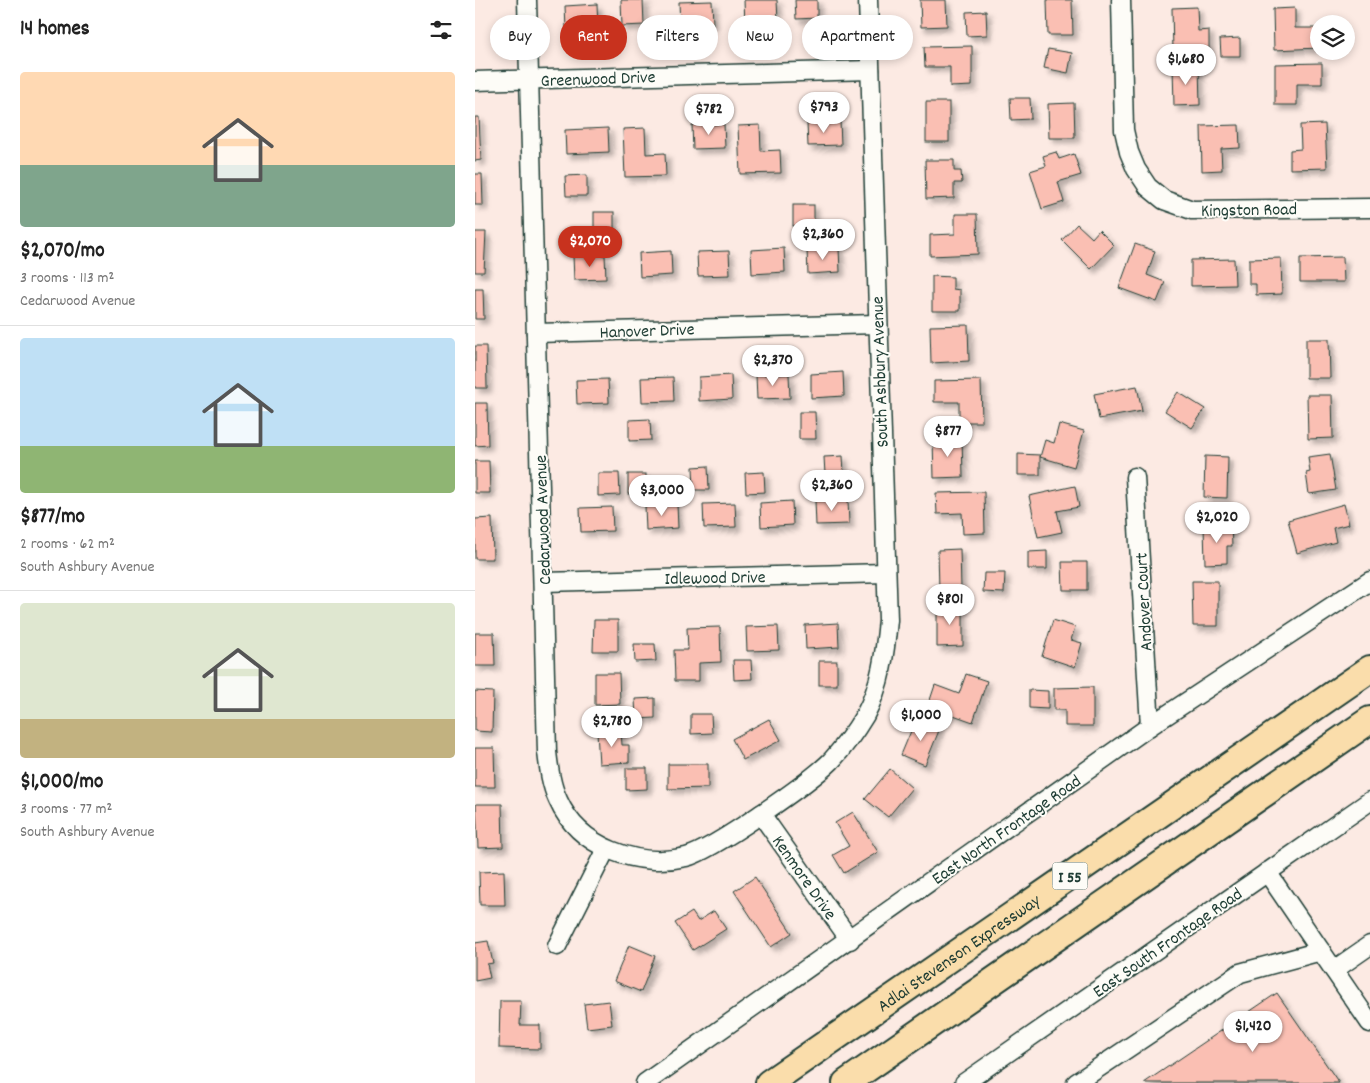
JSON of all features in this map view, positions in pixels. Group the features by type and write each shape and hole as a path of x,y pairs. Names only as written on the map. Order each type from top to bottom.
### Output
{"highway":[{"name":"Adlai Stevenson Expressway","path":"769,1083 1370,669"},
{"name":"I 55","path":"846,1083 1370,720"}],"street":[{"name":"Cedarwood Avenue","path":"527,0 544,582 547,752 550,780 559,802 572,823 606,849 634,858 662,861 688,857 707,848 761,814"},
{"name":"South Ashbury Avenue","path":"761,814 812,777 831,760 864,715 877,687 885,656 888,620 868,0"},
{"name":"Kingston Road","path":"1121,0 1124,130 1129,152 1136,169 1148,187 1164,200 1192,210 1370,208"},
{"name":"Greenwood Drive","path":"475,81 870,70"},
{"name":"Hanover Drive","path":"536,333 877,324"},
{"name":"Andover Court","path":"1135,477 1150,726"},
{"name":"Idlewood Drive","path":"544,582 885,573"},
{"name":"East North Frontage Road","path":"645,1083 850,940 1150,726 1370,581"},
{"name":"East South Frontage Road","path":"964,1083 1370,801"},
{"name":"Kenmore Drive","path":"761,814 850,940"},
{"path":"557,946 606,849"},
{"path":"1267,872 1370,1024"},
{"path":"1334,970 1370,945"},
{"path":"1076,1083 1240,973 1321,951"}],"building":[{"path":"621,0 643,0 644,15 637,15 637,25 627,26 627,15 622,15"},
{"path":"744,0 777,0 778,15 745,15"},
{"path":"795,0 817,0 817,15 802,15 802,19 796,19"},
{"path":"920,0 946,0 947,26 921,27"},
{"path":"1047,0 1072,0 1073,35 1048,35"},
{"path":"712,1 713,15 680,15 679,2"},
{"path":"597,4 597,15 565,15 565,6"},
{"path":"1197,7 1198,31 1209,30 1209,50 1173,51 1172,8"},
{"path":"1295,8 1295,28 1310,28 1310,48 1274,50 1273,9"},
{"path":"986,11 987,35 967,36 966,12"},
{"path":"1240,38 1240,56 1221,56 1220,39"},
{"path":"972,46 972,86 950,87 950,67 925,67 924,47"},
{"path":"1048,49 1072,53 1068,73 1044,68"},
{"path":"1322,63 1322,84 1297,84 1297,105 1275,105 1275,64"},
{"path":"1199,66 1200,105 1174,106 1173,67"},
{"path":"1010,98 1030,98 1031,119 1011,120"},
{"path":"926,102 949,102 949,142 926,142"},
{"path":"1074,103 1075,138 1049,138 1048,104"},
{"path":"475,117 479,117 481,160 475,161"},
{"path":"840,121 841,145 808,146 807,123"},
{"path":"724,124 725,148 693,149 692,125"},
{"path":"1325,124 1327,168 1290,169 1290,150 1301,149 1300,125"},
{"path":"760,125 761,151 780,150 781,173 740,174 738,126"},
{"path":"1239,125 1240,148 1221,149 1222,170 1202,171 1201,126"},
{"path":"608,128 609,152 566,154 565,130"},
{"path":"645,128 646,154 665,153 666,176 625,177 623,129"},
{"path":"1056,152 1059,159 1074,154 1081,175 1058,182 1064,202 1042,209 1030,171 1046,166 1043,156"},
{"path":"925,160 954,160 954,171 961,171 962,183 954,183 954,198 926,199"},
{"path":"475,174 482,174 483,205 475,205"},
{"path":"587,175 587,196 566,196 565,176"},
{"path":"793,205 814,205 814,226 793,226"},
{"path":"594,212 614,212 614,234 594,234"},
{"path":"955,214 977,214 978,254 930,256 930,235 955,234"},
{"path":"1077,224 1092,238 1099,230 1114,245 1091,269 1062,240"},
{"path":"475,232 486,232 484,272 475,272"},
{"path":"1135,244 1155,251 1147,275 1165,282 1157,302 1119,288"},
{"path":"784,248 785,272 752,274 751,250"},
{"path":"839,248 840,272 808,274 807,250"},
{"path":"671,251 672,275 640,277 639,253"},
{"path":"729,251 730,275 698,276 697,252"},
{"path":"605,255 606,279 574,280 573,256"},
{"path":"1343,257 1344,282 1300,282 1300,258"},
{"path":"1281,258 1282,294 1256,295 1256,284 1249,284 1249,259"},
{"path":"1234,259 1235,285 1191,286 1191,260"},
{"path":"932,276 953,277 953,289 960,290 960,311 932,311"},
{"path":"475,289 483,289 484,319 475,319"},
{"path":"968,325 969,361 931,363 930,326"},
{"path":"1306,339 1329,339 1330,378 1306,378"},
{"path":"475,346 486,346 487,388 475,388"},
{"path":"843,372 844,396 811,398 811,374"},
{"path":"789,374 790,398 757,399 756,375"},
{"path":"731,375 732,399 699,401 699,377"},
{"path":"673,377 674,401 642,402 641,378"},
{"path":"608,379 609,403 577,404 576,380"},
{"path":"981,380 982,422 959,422 959,402 934,402 934,381"},
{"path":"1137,386 1142,411 1099,419 1094,394"},
{"path":"1178,392 1205,409 1192,428 1165,411"},
{"path":"1307,395 1332,395 1333,438 1308,439"},
{"path":"475,403 487,403 488,445 475,446"},
{"path":"799,412 815,412 816,439 799,439"},
{"path":"650,419 651,440 629,441 629,420"},
{"path":"1059,424 1084,431 1074,467 1040,457 1045,440 1054,443"},
{"path":"962,438 963,477 934,478 933,439"},
{"path":"1018,454 1040,455 1040,475 1018,475"},
{"path":"1330,454 1336,490 1309,494 1306,473 1310,472 1308,457"},
{"path":"843,456 844,473 825,474 824,457"},
{"path":"1205,456 1228,457 1227,498 1204,497"},
{"path":"475,461 489,461 490,493 475,493"},
{"path":"708,466 709,490 694,490 693,467"},
{"path":"764,472 765,492 746,493 745,473"},
{"path":"598,473 619,473 620,495 598,496"},
{"path":"628,474 646,474 646,494 628,494"},
{"path":"1075,486 1079,507 1057,511 1062,532 1038,537 1029,496"},
{"path":"984,492 985,533 963,534 962,513 937,514 936,493"},
{"path":"848,500 849,524 816,525 815,501"},
{"path":"792,501 793,525 761,527 760,503"},
{"path":"735,503 736,527 704,528 703,504"},
{"path":"677,504 678,528 646,530 645,506"},
{"path":"1344,504 1349,524 1333,528 1336,542 1297,553 1288,520"},
{"path":"612,507 613,531 581,532 580,508"},
{"path":"492,518 493,559 475,559 475,519"},
{"path":"1231,525 1232,546 1227,546 1227,563 1205,564 1204,526"},
{"path":"960,549 961,589 939,590 938,550"},
{"path":"1047,551 1047,569 1028,569 1028,552"},
{"path":"1062,562 1087,562 1087,590 1063,590"},
{"path":"984,573 1005,573 1004,593 983,592"},
{"path":"1192,581 1218,581 1218,626 1193,626"},
{"path":"937,605 963,605 963,646 937,647"},
{"path":"594,620 618,620 618,651 593,651"},
{"path":"1053,620 1075,627 1071,640 1082,643 1075,667 1042,656"},
{"path":"838,623 839,647 806,649 805,625"},
{"path":"778,626 779,650 747,651 746,627"},
{"path":"720,627 721,662 699,663 699,681 675,681 674,650 688,650 687,628"},
{"path":"475,633 494,633 495,666 475,666"},
{"path":"634,644 655,644 656,661 635,662"},
{"path":"733,660 751,660 752,679 734,680"},
{"path":"819,661 837,661 837,685 819,685"},
{"path":"595,673 619,673 620,704 595,705"},
{"path":"966,674 987,681 973,722 928,706 935,685 959,694"},
{"path":"1093,687 1093,726 1065,726 1065,710 1054,710 1054,688"},
{"path":"1029,690 1048,691 1048,709 1029,708"},
{"path":"475,691 493,692 492,732 475,731"},
{"path":"655,698 655,718 636,719 635,699"},
{"path":"691,714 711,714 712,733 691,734"},
{"path":"769,719 781,740 743,760 732,739"},
{"path":"916,719 940,728 925,765 901,755"},
{"path":"621,731 622,745 629,745 629,762 599,764 597,732"},
{"path":"475,748 494,748 495,787 475,787"},
{"path":"668,764 708,764 708,788 668,789"},
{"path":"626,768 647,768 647,789 626,790"},
{"path":"890,769 912,788 888,817 865,799"},
{"path":"476,804 502,804 503,847 478,848"},
{"path":"853,812 878,852 844,873 833,855 849,846 835,823"},
{"path":"504,871 505,905 480,905 479,872"},
{"path":"755,877 792,933 771,947 734,891"},
{"path":"714,911 726,929 693,950 675,923 692,912 698,921"},
{"path":"488,941 493,963 487,964 490,978 475,981 475,943"},
{"path":"629,945 655,956 641,992 614,981"},
{"path":"1277,993 1339,1083 1144,1083"},
{"path":"500,1001 521,1001 520,1025 540,1025 540,1049 499,1048"},
{"path":"609,1001 612,1025 587,1028 584,1004"}]}
